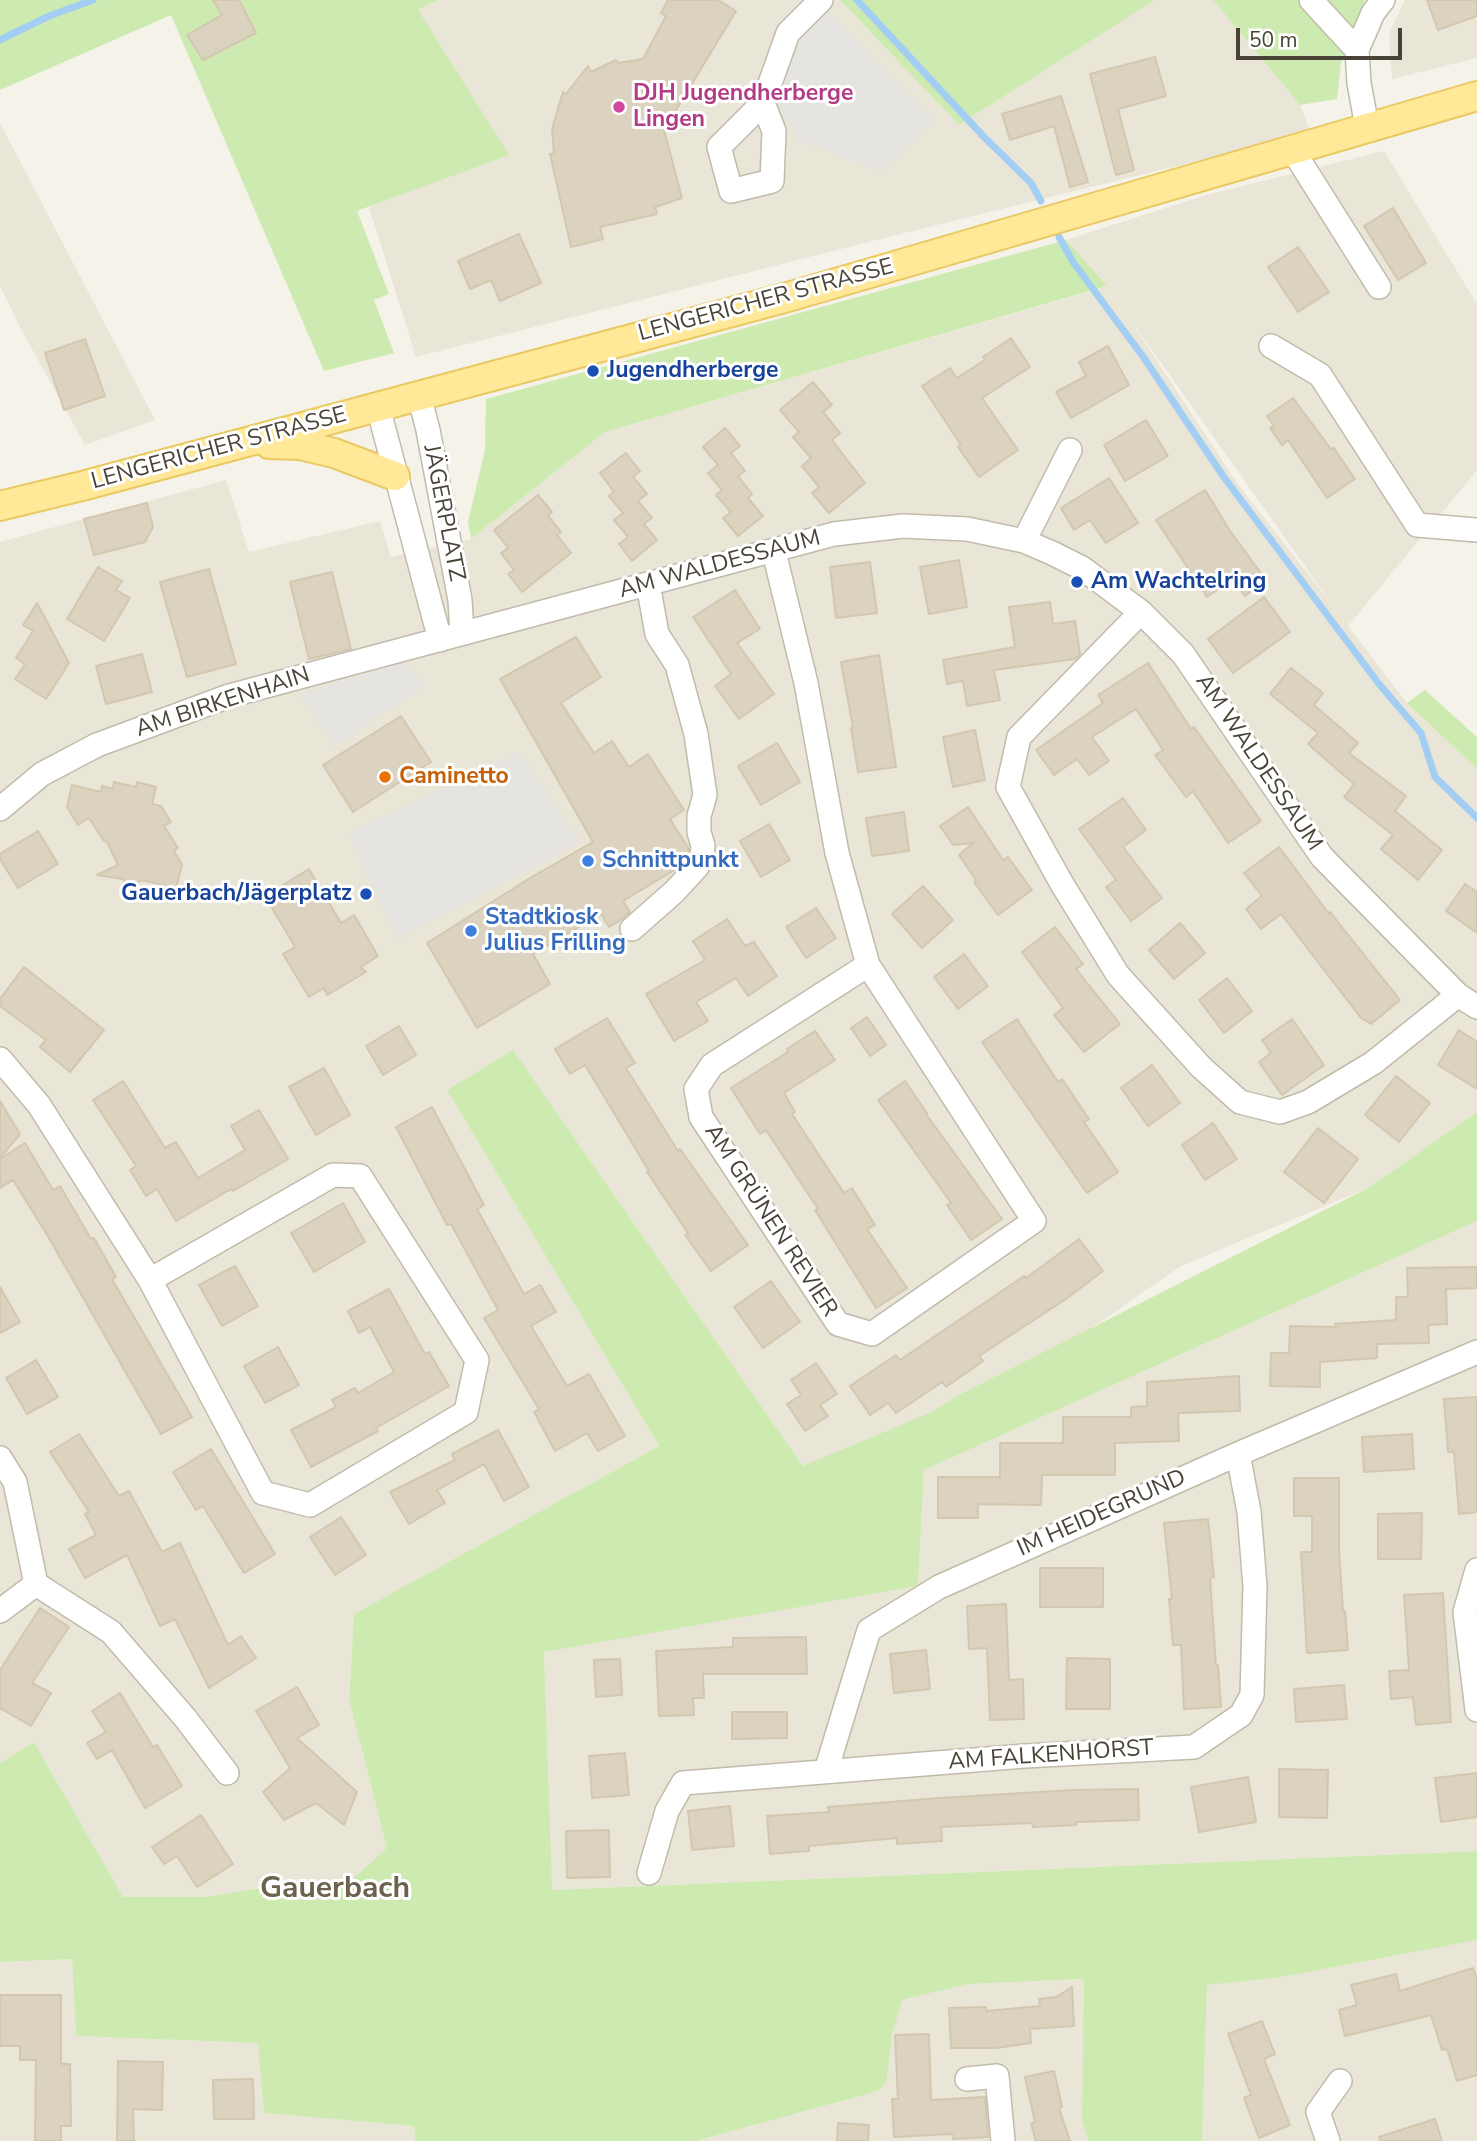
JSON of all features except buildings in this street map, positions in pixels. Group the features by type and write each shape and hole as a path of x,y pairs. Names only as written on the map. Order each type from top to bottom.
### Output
{"main road":[{"name":"LENGERICHER STRASSE","path":"0,506 788,297 1477,96"},
{"path":"245,442 300,445 334,453 395,476"}],"street":[{"path":"763,103 788,33 821,0"},
{"path":"1311,0 1357,50"},
{"path":"1367,127 1359,83 1357,50 1373,13 1383,0"},
{"path":"1292,149 1379,287"},
{"path":"1271,346 1320,375 1417,525 1477,530"},
{"name":"JÄGERPLATZ","path":"419,395 460,600 462,633"},
{"name":"JÄGERPLATZ","path":"378,407 439,640"},
{"path":"1024,541 1070,450"},
{"name":"AM WALDESSAUM","path":"462,633 834,534 903,526 967,529 1024,541 1082,568 1140,612 1183,654 1322,857 1468,1001"},
{"name":"AM GRÜNEN REVIER","path":"774,552 806,683 837,853 868,965 1034,1221 872,1334 838,1324 701,1117 696,1089 712,1065 868,965"},
{"path":"632,929 674,892 697,867 703,846 699,817 705,796 696,734 677,665 657,634 648,584"},
{"path":"1140,612 1019,737 1008,787 1062,884 1118,975 1201,1067 1240,1102 1280,1112 1308,1102 1468,1001"},
{"name":"AM BIRKENHAIN","path":"0,809 41,774 97,745 229,696 462,633"},
{"path":"0,1059 39,1105 150,1280 262,1493 310,1505 466,1412 477,1360 360,1176 332,1175 150,1280"},
{"name":"IM HEIDEGRUND","path":"826,1771 869,1630 939,1587 1238,1454 1477,1352"},
{"name":"AM FALKENHORST","path":"649,1873 667,1811 683,1783 774,1778 826,1771 1025,1756 1194,1747 1241,1715 1252,1695 1255,1586 1249,1512 1238,1454"},
{"path":"0,1458 15,1482 36,1584 111,1632 186,1719 227,1773"},
{"path":"1477,1570 1465,1612 1477,1710"},
{"path":"0,1611 36,1584"},
{"path":"967,2079 997,2076 1003,2141"},
{"path":"1328,2141 1318,2112 1340,2081"}],"shaded area":[{"path":"438,0 840,0 959,125 1155,0 1213,0 1300,105 1311,133 416,357 369,207 409,191 418,10"},
{"path":"1405,0 1477,0 1477,58 1392,79 1389,33"},
{"path":"824,7 935,121 882,171 800,141 774,103 796,32"},
{"path":"0,123 155,420 85,445 21,329 0,286"},
{"path":"1384,151 1477,304 1477,470 1348,626 1407,703 1477,769 1477,1112 1368,1188 1181,1266 923,1445 803,1466 513,1050 447,1090 659,1446 354,1614 349,1700 387,1849 332,1898 290,1883 206,1897 123,1897 34,1742 0,1763 0,542 226,480 249,552 380,521 391,557 471,539 605,432 1106,287 1066,240 1206,195","holes":["1125,312 1334,607 1237,483"]},
{"path":"403,662 426,686 333,746 300,694"},
{"path":"520,751 579,841 397,940 348,834"},
{"path":"1477,1221 1477,1851 551,1890 544,1651 918,1586 924,1470"},
{"path":"1477,1940 1477,2141 1202,2141 1207,1985 1276,1978"},
{"path":"72,1959 76,2036 259,2043 264,2113 414,2126 415,2141 0,2141 0,1962"},
{"path":"1085,1979 1082,2120 1088,2141 696,2141 878,2091 901,2000 968,1984"}],"green space":[{"path":"0,0 438,0 418,10 509,155 357,211 389,294 374,300 394,353 324,371 171,15 0,90"},
{"path":"840,0 1155,0 959,125"},
{"path":"1213,0 1365,0 1341,63 1337,99 1300,105"},
{"path":"1066,240 1107,286 605,432 471,539 468,522 485,450 486,399"},
{"path":"1425,690 1477,737 1477,769 1407,703"},
{"path":"513,1050 803,1466 932,1412 957,1396 1368,1188 1477,1112 1477,1221 924,1470 918,1586 544,1652 552,1890 1477,1851 1477,1940 1276,1978 1207,1985 1202,2141 1088,2141 1082,2120 1084,1979 968,1984 902,2000 892,2035 886,2083 878,2091 696,2141 415,2141 414,2126 264,2113 258,2043 76,2036 72,1959 0,1962 0,1763 34,1742 123,1897 206,1897 290,1883 332,1898 387,1848 349,1700 354,1614 659,1446 447,1090"}],"waterway":[{"path":"0,40 49,16 93,0"},
{"path":"857,0 984,137 1031,183 1041,201"},
{"path":"1059,237 1073,262 1144,358 1223,476 1379,684 1421,733 1435,777 1477,818"}],"place":[{"name":"DJH Jugendherberge Lingen","path":"619,107"},
{"name":"Jugendherberge","path":"593,371"},
{"name":"Am Wachtelring","path":"1077,582"},
{"name":"Caminetto","path":"385,777"},
{"name":"Schnittpunkt","path":"588,861"},
{"name":"Gauerbach/Jägerplatz","path":"366,894"},
{"name":"Stadtkiosk Julius Frilling","path":"471,931"}],"district":[{"name":"Gauerbach","path":"335,1890"}]}
